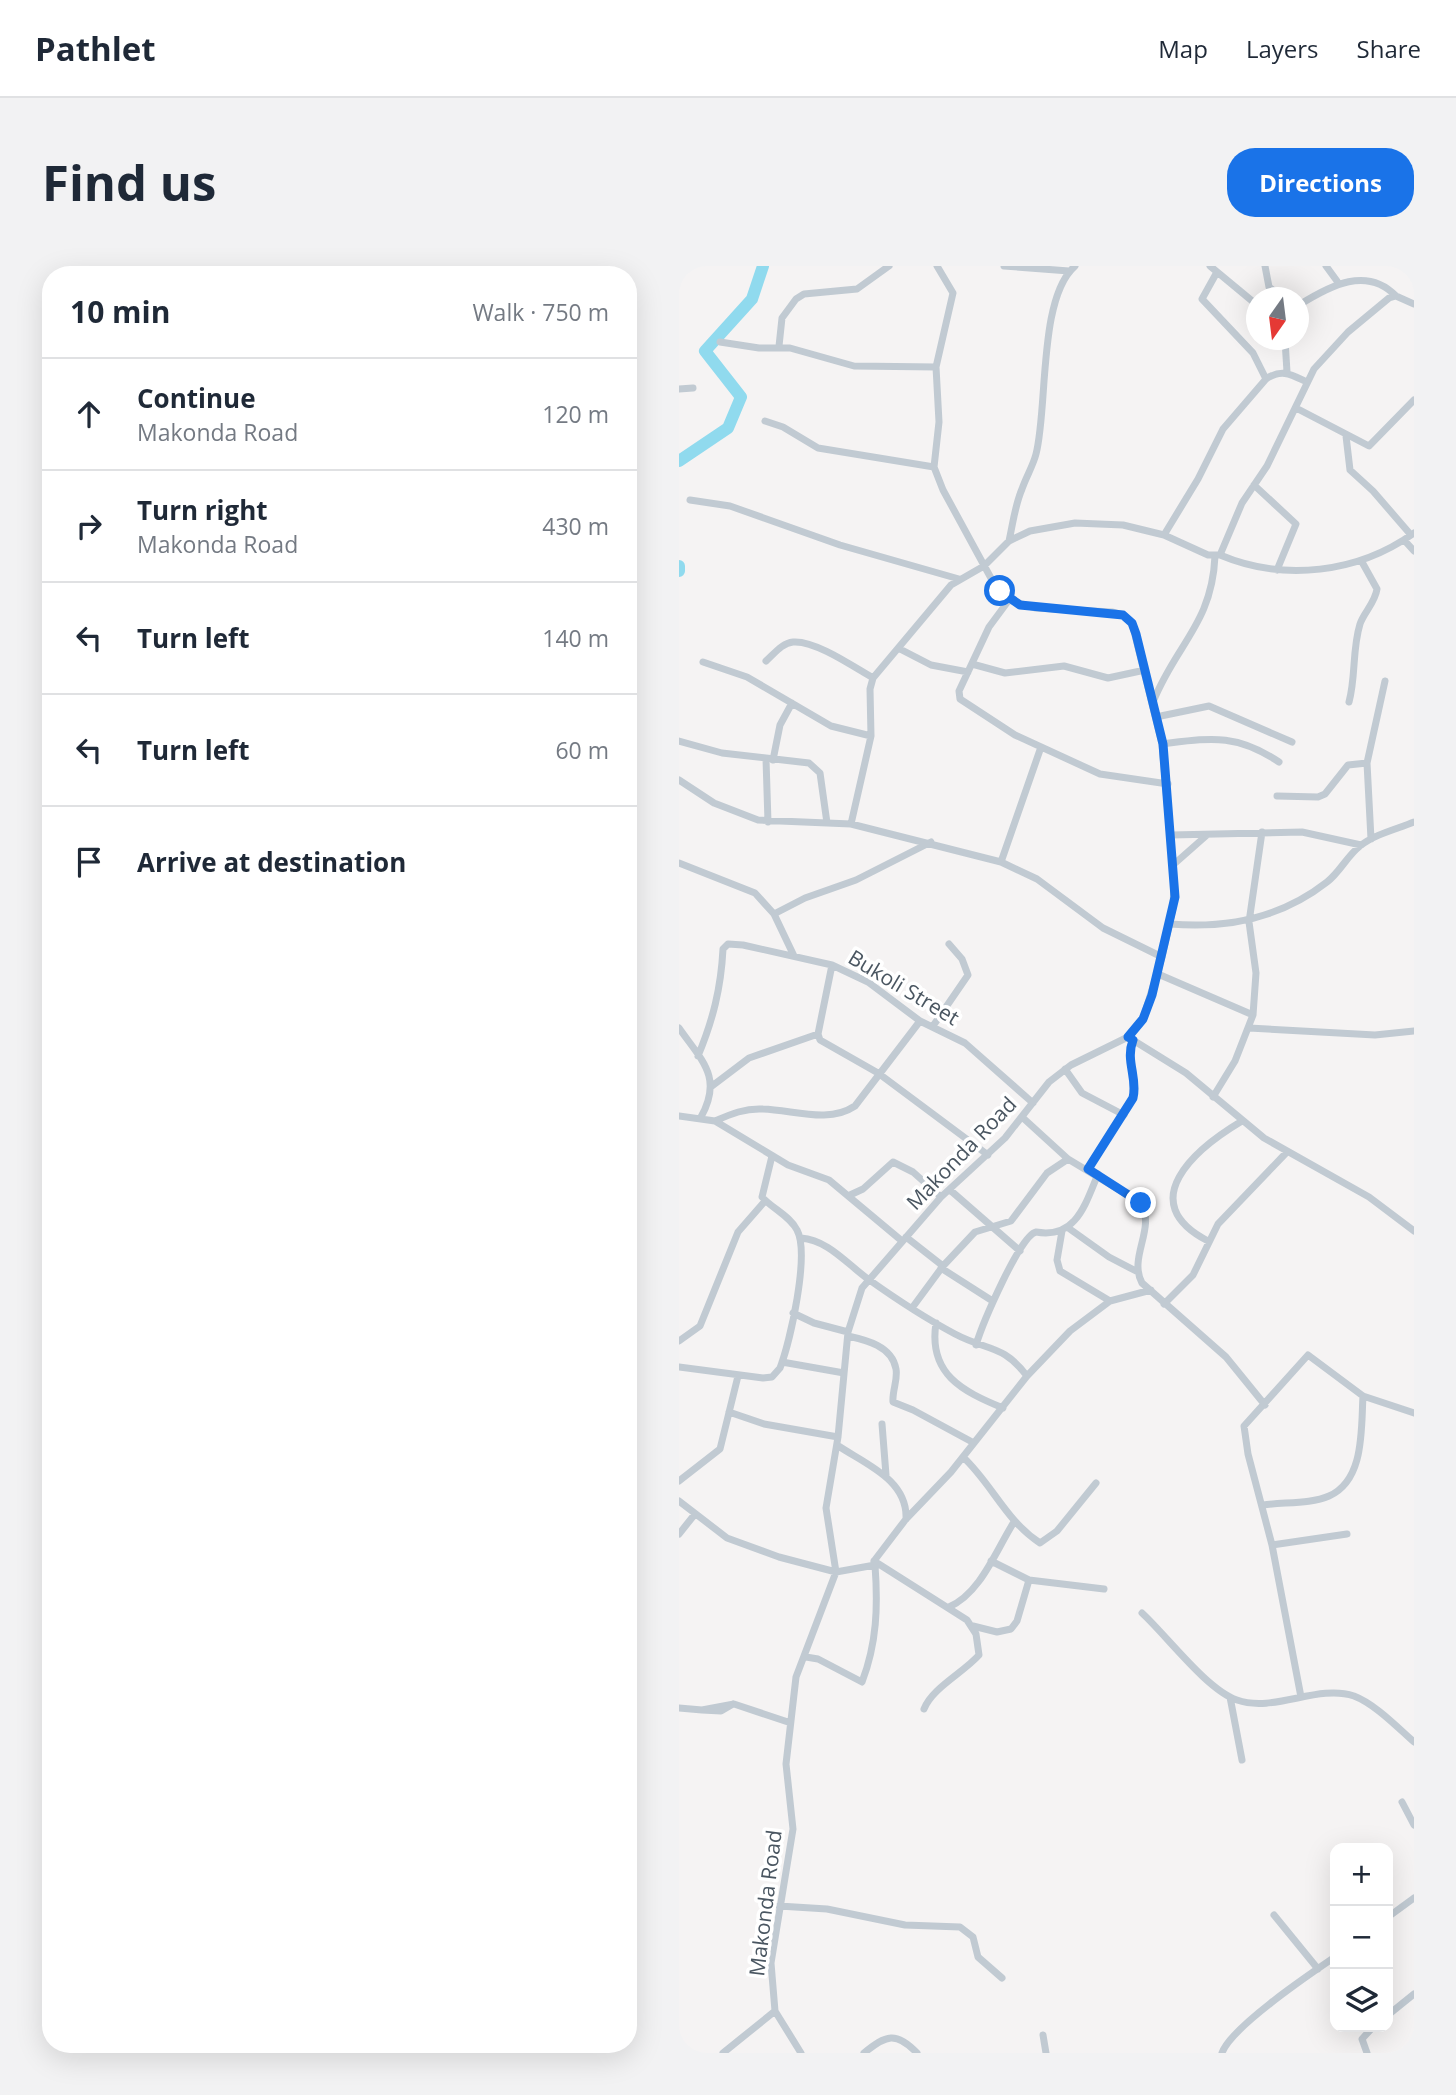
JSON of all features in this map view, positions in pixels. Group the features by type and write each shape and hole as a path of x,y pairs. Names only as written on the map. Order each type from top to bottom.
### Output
{"street":[{"path":"779,346 782,318 796,299 804,294 857,289 889,266"},
{"path":"937,266 953,293 936,367 939,422 934,467 984,566 1009,600 1035,608 1123,615 1132,623 1163,744 1175,897 1158,974 1143,1019 1131,1038 1129,1062 1135,1089 1124,1115 1088,1169"},
{"path":"1004,266 1072,269 1050,329 1037,452 1016,506 1009,541"},
{"path":"1210,266 1246,295"},
{"path":"1265,266 1269,287"},
{"path":"1326,266 1337,281"},
{"path":"1217,272 1202,299 1253,353 1266,379"},
{"path":"1309,299 1349,273 1362,272 1377,277 1396,296 1414,304"},
{"path":"1153,703 1173,659 1200,622 1209,603 1218,556 1242,503 1296,408 1314,369 1338,341 1396,296"},
{"path":"720,342 759,348 779,346 854,366 936,367"},
{"path":"1286,350 1287,372"},
{"path":"1164,535 1198,479 1223,429 1266,379 1275,373 1287,372 1307,382"},
{"path":"679,389 693,388"},
{"path":"1296,408 1369,446 1414,400"},
{"path":"765,421 783,427 818,448 934,467"},
{"path":"1346,436 1350,470 1373,491 1410,536 1414,551"},
{"path":"1254,485 1296,524 1277,570"},
{"path":"691,500 730,506 803,534 959,579"},
{"path":"851,824 871,736 870,689 873,678 900,649 939,596 959,579 984,566 1009,541 1030,531 1075,523 1123,525 1164,535 1242,564 1277,570 1363,562 1410,536"},
{"path":"1349,702 1354,684 1354,651 1360,623 1377,590 1363,562"},
{"path":"1009,600 989,626 958,691 962,701 1014,735 1100,774 1168,784"},
{"path":"766,661 783,645 800,643 836,657 873,678"},
{"path":"900,649 931,665 968,672"},
{"path":"703,662 747,677 831,726 871,736"},
{"path":"972,664 1005,673 1064,666 1108,678 1145,670"},
{"path":"1371,839 1367,763 1385,681"},
{"path":"768,822 770,759 780,725 792,703"},
{"path":"1156,717 1209,706 1292,742"},
{"path":"1163,744 1217,738 1239,740 1279,762"},
{"path":"679,741 722,753 809,763 817,767 827,823"},
{"path":"1001,862 1041,747"},
{"path":"1277,796 1318,797 1335,786 1348,765 1367,763"},
{"path":"679,780 741,816 768,822 851,824 931,842 1001,862 1037,879 1096,924 1162,957"},
{"path":"1170,924 1200,927 1249,922 1281,910 1330,881 1361,845 1414,822"},
{"path":"1213,1097 1235,1061 1253,1015 1256,973 1249,922 1262,832"},
{"path":"1171,835 1302,832 1361,845"},
{"path":"1173,865 1207,835"},
{"path":"773,914 805,898 856,880 931,842"},
{"path":"679,863 755,893 773,914 794,956"},
{"name":"Bukoli Street","path":"698,1056 713,1020 720,991 723,949 728,944 743,945 832,965 868,982 920,1021 965,1043 1033,1103"},
{"path":"933,1026 968,975 967,968 949,944"},
{"path":"832,965 818,1034 828,1047 878,1073 988,1156"},
{"path":"1158,974 1253,1015"},
{"path":"715,1121 738,1111 762,1109 822,1115 843,1114 855,1106 920,1021"},
{"path":"679,1027 698,1056 712,1086 709,1102 701,1117"},
{"path":"1249,1028 1375,1035 1414,1031"},
{"path":"712,1086 749,1058 818,1034"},
{"path":"1131,1038 1171,1062 1242,1121 1286,1153 1369,1196 1414,1231"},
{"name":"Makonda Road","path":"801,2053 775,2011 771,1963 793,1829 786,1787 788,1722 796,1677 806,1657 836,1572 826,1508 838,1441 848,1334 858,1297 869,1280 941,1198 988,1156 1065,1069 1131,1038"},
{"path":"1065,1069 1082,1093 1124,1115"},
{"path":"679,1116 715,1121 802,1173 829,1180 904,1239 991,1300"},
{"path":"1022,1117 1068,1159 1098,1174 1141,1203 1146,1211 1136,1271"},
{"path":"1208,1241 1191,1232 1174,1213 1173,1199 1177,1183 1202,1147 1242,1121"},
{"path":"1164,1304 1193,1275 1208,1241 1239,1199 1286,1153"},
{"path":"679,1367 738,1376 772,1377 782,1362 801,1273 801,1238 787,1217 765,1200 762,1191 772,1156"},
{"path":"912,1308 942,1267 975,1232 1011,1221 1047,1173 1068,1159"},
{"path":"850,1195 863,1189 893,1161 913,1172 941,1198"},
{"path":"1098,1174 1082,1210 1065,1229 1057,1260 1060,1271 1110,1301"},
{"path":"950,1190 1020,1251"},
{"path":"679,1341 700,1326 738,1232 765,1200"},
{"path":"976,1345 991,1300 1030,1233 1065,1229 1136,1271 1142,1283 1226,1357 1265,1405"},
{"path":"801,1238 823,1244 869,1280 936,1323 976,1345 1006,1353 1027,1376"},
{"path":"806,1657 818,1658 862,1682 877,1623 874,1563 906,1519 963,1457 1027,1376 1070,1331 1110,1301 1151,1290"},
{"path":"793,1312 814,1323 882,1347 893,1361 896,1370 893,1402 974,1443"},
{"path":"936,1323 934,1340 942,1370 966,1389 1003,1408"},
{"path":"1301,1697 1272,1545 1243,1430 1308,1355 1363,1396 1414,1413"},
{"path":"782,1362 844,1373"},
{"path":"679,1481 720,1449 738,1376"},
{"path":"1263,1505 1328,1496 1346,1483 1358,1455 1363,1396"},
{"path":"729,1412 764,1424 838,1441 886,1475 903,1504 906,1519"},
{"path":"882,1424 886,1475"},
{"path":"963,1457 980,1473 1014,1522 1035,1540 1044,1543 1096,1483"},
{"path":"679,1500 727,1538 791,1561 836,1572 874,1563 949,1606 972,1626 997,1632 1011,1629 1017,1621 1029,1580"},
{"path":"679,1534 695,1514"},
{"path":"949,1606 963,1598 992,1561 1014,1522"},
{"path":"1272,1545 1347,1534"},
{"path":"992,1561 1029,1580 1104,1589"},
{"path":"1142,1613 1190,1664 1230,1697 1254,1702 1301,1697 1353,1696 1414,1742"},
{"path":"925,1709 929,1698 956,1678 979,1655 972,1626"},
{"path":"1230,1697 1242,1760"},
{"path":"679,1708 721,1712 734,1704 788,1722"},
{"path":"1402,1802 1414,1825"},
{"path":"1393,1913 1414,1898"},
{"path":"779,1906 827,1909 905,1925 960,1927 973,1937 978,1957 1002,1978"},
{"path":"1274,1915 1318,1969"},
{"path":"1222,2053 1229,2041 1250,2021 1330,1961"},
{"path":"1393,2011 1414,1994"},
{"path":"723,2053 775,2011"},
{"path":"1367,2053 1362,2039 1368,2032"},
{"path":"1043,2035 1046,2053"},
{"path":"865,2053 879,2041 898,2038 917,2053"}],"waterway":[{"path":"679,461 728,428 741,397 705,351 752,299 763,266"},
{"path":"679,566 679,571"}],"route":[{"path":"1000,591 1009,600 1020,605 1112,612 1123,615 1132,623 1163,744 1175,897 1152,995 1143,1019 1128,1037 1133,1040 1129,1051 1135,1089 1133,1098 1088,1169 1141,1203"}]}
